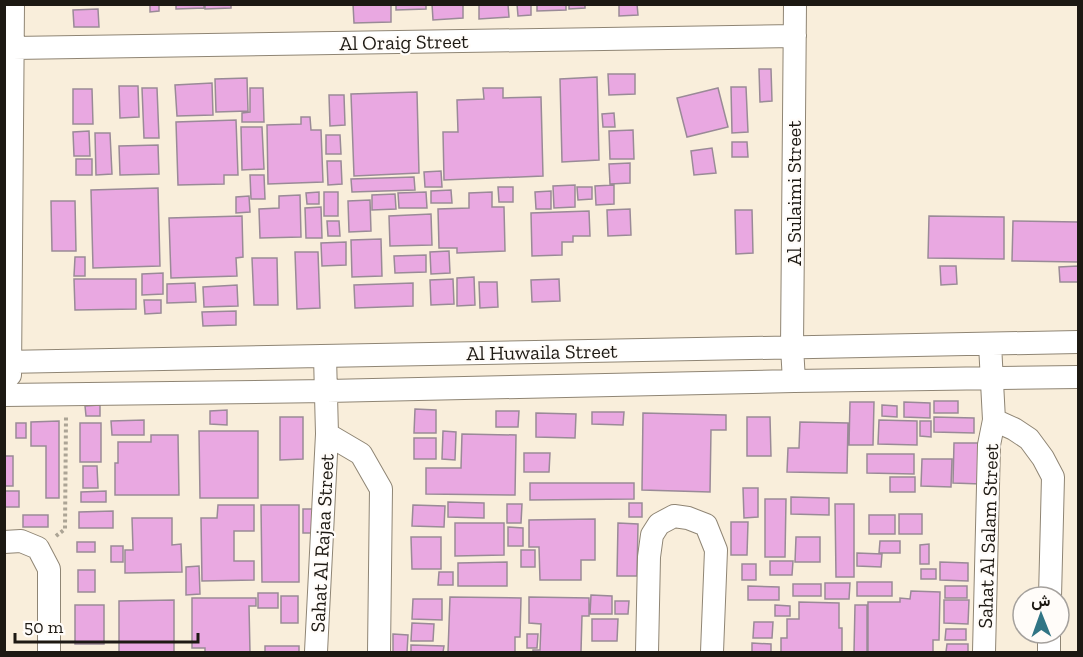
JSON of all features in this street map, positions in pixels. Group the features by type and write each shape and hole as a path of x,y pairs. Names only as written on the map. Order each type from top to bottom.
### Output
{"street":[{"path":"8,395 9,166 13,4"},
{"name":"Al Sulaimi Street","path":"794,381 792,348 795,4"},
{"name":"Al Oraig Street","path":"13,48 795,36"},
{"name":"Al Huwaila Street","path":"7,362 1078,342"},
{"name":"Sahat Al Salam Street","path":"984,652 989,445 994,420 990,344"},
{"name":"Sahat Al Rajaa Street","path":"316,652 327,434 325,356"},
{"name":"Al Huwaila Street","path":"8,395 1078,377"},
{"name":"Sahat Al Salam Street","path":"994,420 1029,439 1053,477 1050,585"},
{"name":"Sahat Al Rajaa Street","path":"327,434 361,454 381,489 378,652"},
{"path":"647,652 649,557 652,535 659,524 674,516 688,518 706,525 716,550 712,652"},
{"path":"4,542 21,541 38,548 48,569 49,652"}],"path":[{"path":"38,548 66,529 66,395"}],"building":[{"path":"150,4 159,4 159,11 150,12"},
{"path":"176,4 204,4 204,8 176,9"},
{"path":"205,4 231,4 231,8 205,9"},
{"path":"353,4 391,4 391,22 354,23"},
{"path":"396,4 426,4 426,9 396,10"},
{"path":"432,4 463,4 463,18 433,20"},
{"path":"479,4 508,4 509,17 479,19"},
{"path":"517,4 531,4 531,15 518,16"},
{"path":"537,4 566,4 566,10 537,11"},
{"path":"569,4 585,4 585,8 569,9"},
{"path":"619,4 637,4 638,15 619,16"},
{"path":"98,9 99,27 74,27 73,10"},
{"path":"759,69 771,69 772,101 760,102"},
{"path":"608,74 635,74 635,94 609,95"},
{"path":"597,77 599,160 562,162 560,79"},
{"path":"247,78 248,111 216,112 215,79"},
{"path":"212,83 213,115 177,116 175,85"},
{"path":"119,86 138,86 139,117 120,118"},
{"path":"731,87 746,87 748,132 732,133"},
{"path":"142,88 157,88 159,138 144,138"},
{"path":"250,88 263,88 264,122 242,122 242,113 250,112"},
{"path":"483,88 503,88 503,98 541,97 543,176 444,180 443,132 458,132 457,100 484,99"},
{"path":"718,88 728,127 687,137 677,98"},
{"path":"73,89 92,89 93,124 73,124"},
{"path":"417,92 419,173 354,176 351,94"},
{"path":"329,95 344,95 345,125 330,126"},
{"path":"614,113 615,127 603,127 602,114"},
{"path":"301,117 310,117 311,130 321,130 323,182 268,184 267,125 301,124"},
{"path":"236,120 238,175 224,175 224,184 178,185 176,122"},
{"path":"241,127 262,127 264,169 242,170"},
{"path":"633,130 634,159 610,159 609,131"},
{"path":"89,131 90,156 74,156 73,132"},
{"path":"95,133 110,133 112,174 96,175"},
{"path":"326,135 340,135 341,154 326,154"},
{"path":"732,142 747,142 748,157 732,157"},
{"path":"158,145 159,174 120,175 119,146"},
{"path":"712,148 716,173 694,175 691,151"},
{"path":"76,159 92,159 92,175 76,175"},
{"path":"327,161 341,161 342,184 328,185"},
{"path":"630,163 630,183 610,184 609,164"},
{"path":"441,171 442,187 425,187 424,172"},
{"path":"250,175 264,175 265,199 251,199"},
{"path":"414,177 415,190 352,192 351,179"},
{"path":"575,185 575,207 554,208 553,186"},
{"path":"614,185 614,204 596,205 595,186"},
{"path":"498,187 513,187 513,202 499,202"},
{"path":"577,187 592,187 592,199 578,200"},
{"path":"158,188 160,266 93,268 91,190"},
{"path":"451,190 452,203 431,203 431,191"},
{"path":"551,191 551,209 536,209 535,192"},
{"path":"319,192 319,204 307,204 306,193"},
{"path":"324,192 338,192 338,216 324,216"},
{"path":"426,192 427,208 399,208 398,193"},
{"path":"492,192 492,207 504,207 505,251 457,253 457,248 439,248 438,209 469,208 469,193"},
{"path":"395,194 396,209 372,210 372,195"},
{"path":"300,195 301,237 260,238 259,209 279,208 279,196"},
{"path":"249,196 250,212 236,213 236,197"},
{"path":"370,200 371,231 349,232 348,201"},
{"path":"51,201 75,201 76,251 52,251"},
{"path":"321,207 322,238 306,238 305,208"},
{"path":"630,209 631,235 608,236 607,210"},
{"path":"735,210 752,210 753,253 736,254"},
{"path":"589,211 590,236 573,236 573,242 562,242 562,255 532,256 531,213"},
{"path":"431,214 432,245 390,246 389,216"},
{"path":"242,216 243,257 236,258 237,276 171,278 169,218"},
{"path":"929,216 1004,217 1004,259 928,258"},
{"path":"327,221 339,221 340,236 328,236"},
{"path":"1013,221 1078,222 1078,262 1012,261"},
{"path":"381,239 382,276 352,277 351,240"},
{"path":"346,242 346,265 322,266 321,243"},
{"path":"449,251 450,273 431,274 430,252"},
{"path":"295,252 318,252 320,308 297,309"},
{"path":"426,255 426,272 395,273 394,256"},
{"path":"75,257 85,257 85,276 74,276"},
{"path":"252,258 277,258 278,305 254,305"},
{"path":"940,266 956,266 957,284 941,285"},
{"path":"1078,266 1078,282 1060,282 1059,267"},
{"path":"163,273 163,294 142,295 142,274"},
{"path":"474,277 475,305 457,306 457,278"},
{"path":"74,279 136,279 136,309 75,310"},
{"path":"453,279 454,304 431,305 430,280"},
{"path":"559,279 560,301 532,302 531,280"},
{"path":"479,282 497,282 498,307 480,308"},
{"path":"195,283 196,302 167,303 167,284"},
{"path":"413,283 413,306 355,308 354,285"},
{"path":"237,285 238,306 204,307 203,287"},
{"path":"144,300 161,300 161,313 145,314"},
{"path":"236,311 236,325 203,326 202,312"},
{"path":"934,401 958,401 958,413 934,413"},
{"path":"850,402 874,402 873,445 849,445"},
{"path":"904,402 930,403 930,418 904,417"},
{"path":"100,405 100,416 86,416 85,406"},
{"path":"882,405 897,406 897,417 882,416"},
{"path":"415,409 436,410 436,433 414,433"},
{"path":"227,410 227,425 210,424 210,411"},
{"path":"496,411 519,411 518,427 496,427"},
{"path":"592,412 624,412 623,425 592,424"},
{"path":"536,413 576,414 575,438 536,437"},
{"path":"643,413 726,415 726,430 711,430 710,492 642,490"},
{"path":"280,417 303,417 303,459 280,460"},
{"path":"747,417 770,417 771,456 747,456"},
{"path":"934,417 974,418 974,433 934,432"},
{"path":"144,420 144,435 112,435 111,421"},
{"path":"879,420 917,421 917,445 878,444"},
{"path":"59,421 59,498 46,498 46,446 31,446 31,422"},
{"path":"920,421 931,421 931,437 920,436"},
{"path":"800,422 848,423 847,473 787,472 788,448 799,448"},
{"path":"16,423 26,423 26,438 16,438"},
{"path":"80,423 101,423 101,462 80,462"},
{"path":"199,431 258,431 258,498 200,498"},
{"path":"443,431 456,432 455,460 442,459"},
{"path":"462,434 516,435 515,495 426,494 426,468 461,468"},
{"path":"151,435 178,435 179,495 115,495 115,463 118,463 118,442 151,442"},
{"path":"414,438 436,438 436,459 414,459"},
{"path":"954,443 982,443 981,484 953,483"},
{"path":"524,453 550,453 549,472 524,472"},
{"path":"867,454 914,454 914,474 867,473"},
{"path":"4,456 13,456 13,486 4,486"},
{"path":"922,459 952,459 951,487 921,486"},
{"path":"83,466 97,466 98,488 83,488"},
{"path":"890,477 915,477 915,492 890,492"},
{"path":"530,483 634,483 634,499 530,500"},
{"path":"743,488 758,488 758,517 744,518"},
{"path":"4,491 19,491 19,507 4,507"},
{"path":"106,491 106,502 81,502 81,492"},
{"path":"791,497 829,498 829,515 791,514"},
{"path":"765,499 786,499 785,557 765,557"},
{"path":"448,502 484,503 484,518 448,517"},
{"path":"629,503 642,503 642,517 629,517"},
{"path":"507,504 522,504 521,523 507,523"},
{"path":"835,504 854,504 854,577 836,577"},
{"path":"218,505 254,505 254,531 234,531 234,561 254,561 254,580 202,581 201,518 217,518"},
{"path":"261,505 299,505 299,582 262,582"},
{"path":"413,505 445,506 444,527 412,526"},
{"path":"303,509 315,509 315,533 303,533"},
{"path":"113,511 113,528 79,528 79,512"},
{"path":"899,514 922,514 922,534 899,534"},
{"path":"23,515 48,515 48,527 23,527"},
{"path":"869,515 895,515 895,534 869,534"},
{"path":"132,518 172,518 172,545 181,544 182,572 125,573 125,550 133,550"},
{"path":"595,519 595,560 581,560 581,580 540,580 539,547 529,547 529,520"},
{"path":"731,522 748,522 747,555 731,555"},
{"path":"455,523 504,523 504,555 455,556"},
{"path":"618,523 638,524 637,576 617,576"},
{"path":"508,527 523,528 523,546 508,546"},
{"path":"411,537 441,537 441,569 412,569"},
{"path":"796,537 820,537 820,562 795,562"},
{"path":"880,541 900,541 900,553 879,553"},
{"path":"77,542 95,542 95,552 77,552"},
{"path":"929,544 929,564 920,564 920,545"},
{"path":"111,546 123,546 123,562 111,562"},
{"path":"521,550 535,550 535,567 521,567"},
{"path":"857,553 882,554 881,567 857,566"},
{"path":"770,561 793,561 792,575 770,575"},
{"path":"507,562 507,586 458,586 458,563"},
{"path":"940,562 968,563 968,581 940,580"},
{"path":"742,564 756,564 756,580 742,580"},
{"path":"199,566 200,594 186,595 186,567"},
{"path":"921,569 936,569 936,579 921,579"},
{"path":"78,570 95,570 95,592 78,592"},
{"path":"439,572 453,572 453,585 438,585"},
{"path":"857,582 892,582 892,596 857,596"},
{"path":"825,583 850,583 849,599 825,599"},
{"path":"793,584 821,584 821,596 793,596"},
{"path":"748,586 779,587 779,600 748,600"},
{"path":"945,586 967,586 967,598 945,598"},
{"path":"911,591 940,592 939,640 933,640 933,652 868,652 868,602 900,602 900,598 910,599"},
{"path":"258,593 278,593 278,608 258,608"},
{"path":"591,595 612,596 612,614 590,614"},
{"path":"281,596 298,596 298,623 281,623"},
{"path":"450,597 521,598 520,637 515,637 515,652 448,652"},
{"path":"529,597 589,598 589,616 582,616 581,652 533,652 533,650 540,650 541,624 529,623"},
{"path":"192,598 256,598 256,606 249,606 250,652 205,652 205,648 192,648"},
{"path":"413,599 442,599 442,620 412,619"},
{"path":"174,600 174,652 119,652 119,601"},
{"path":"944,600 969,600 968,624 944,623"},
{"path":"615,601 629,601 628,614 615,614"},
{"path":"799,602 839,603 842,652 781,652 781,638 787,638 787,619 799,619"},
{"path":"75,605 104,605 104,644 75,644"},
{"path":"775,605 790,606 790,616 775,616"},
{"path":"855,605 867,605 867,652 854,652"},
{"path":"592,619 618,619 617,641 592,641"},
{"path":"754,622 773,622 772,638 753,638"},
{"path":"412,623 434,624 433,641 411,641"},
{"path":"946,629 966,629 966,640 945,640"},
{"path":"393,634 408,635 407,652 393,652"},
{"path":"527,634 538,634 537,648 527,648"},
{"path":"752,643 771,644 771,652 752,652"},
{"path":"947,644 968,644 968,652 946,652"},
{"path":"411,645 444,646 443,652 411,652"},
{"path":"265,646 299,646 299,652 265,652"}]}
